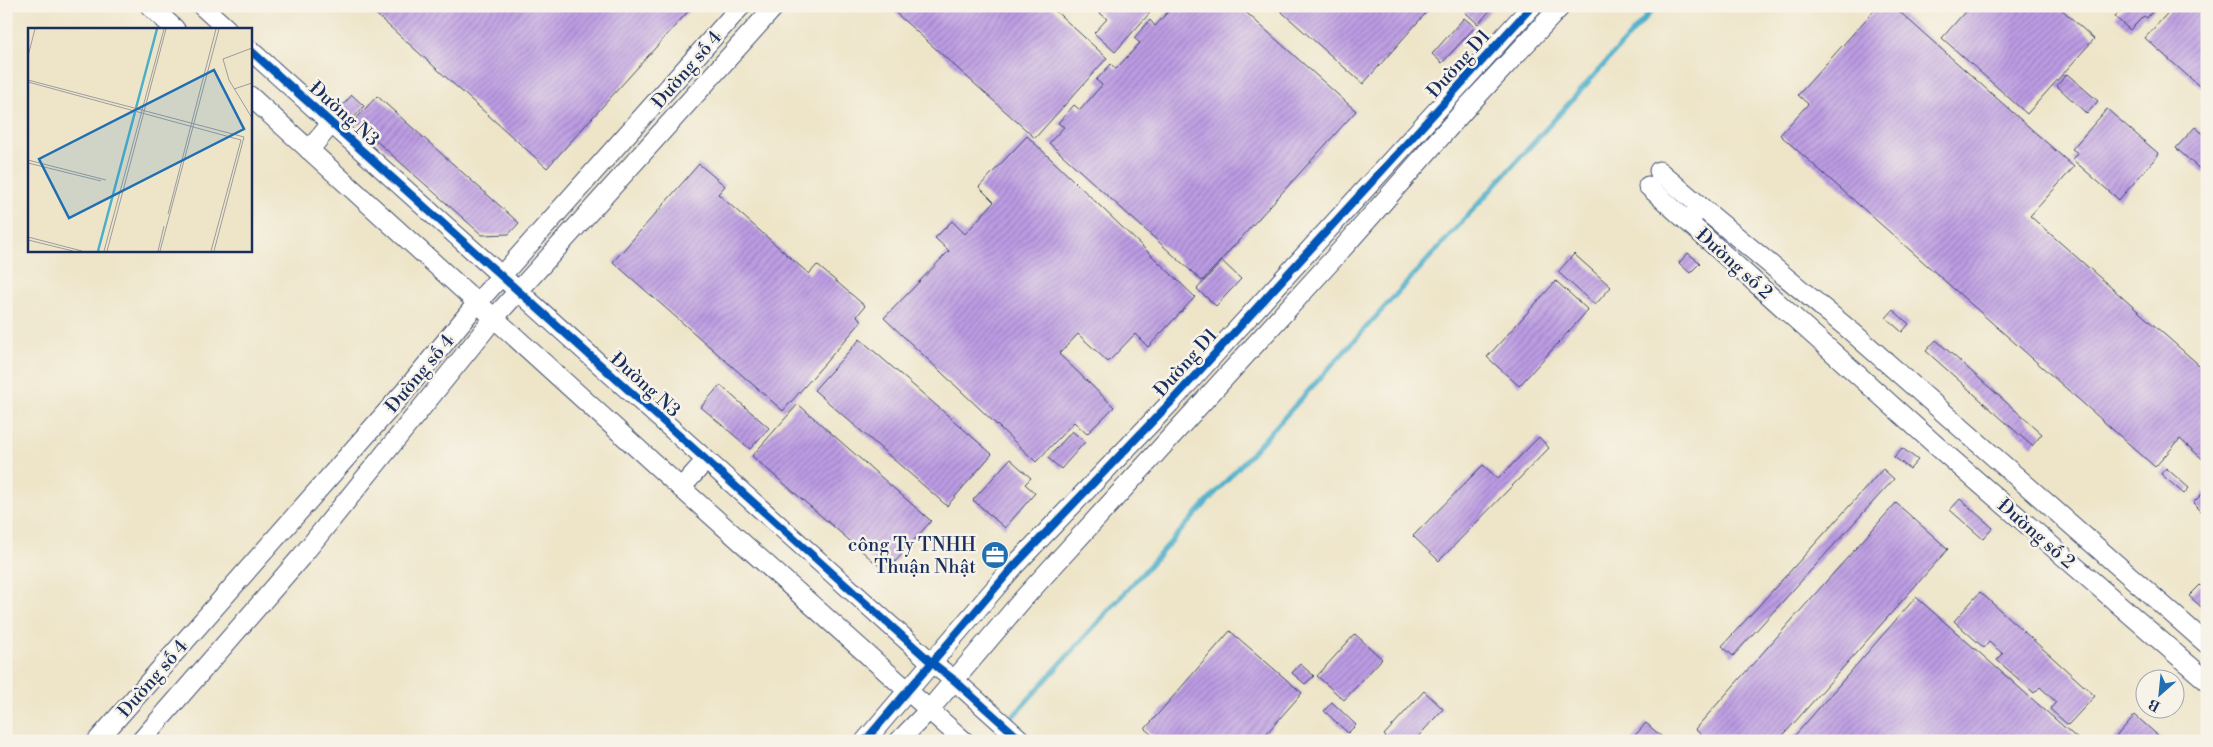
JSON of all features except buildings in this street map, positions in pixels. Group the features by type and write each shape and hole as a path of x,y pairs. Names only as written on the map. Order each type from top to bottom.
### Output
{"street":[{"path":"150,6 174,28"},
{"path":"202,6 222,27"},
{"name":"Đường số 4","path":"97,741 406,391 478,302 741,6"},
{"name":"Đường số 4","path":"141,741 301,557 495,317 775,6"},
{"name":"Đường D1","path":"865,741 1014,566 1170,403 1532,6"},
{"name":"Đường D1","path":"899,741 930,709 1023,599 1341,250 1467,106 1560,6"},
{"name":"Đường N3","path":"251,51 931,662 1022,741"},
{"path":"251,97 681,488 963,740"},
{"path":"310,150 332,124"},
{"path":"1654,179 1694,214"},
{"name":"Đường số 2","path":"1694,214 1852,332 2207,644"},
{"name":"Đường số 2","path":"1694,214 1939,448 2207,681"},
{"path":"1170,403 1188,419"},
{"path":"681,488 706,460"}],"waterway":[{"path":"991,741 1656,6"}],"cycle path":[{"path":"865,741 1014,566 1170,403 1532,6"},
{"path":"251,51 931,662 1022,741"}],"place":[{"name":"công Ty TNHH Thuận Nhật","path":"995,555"}]}
